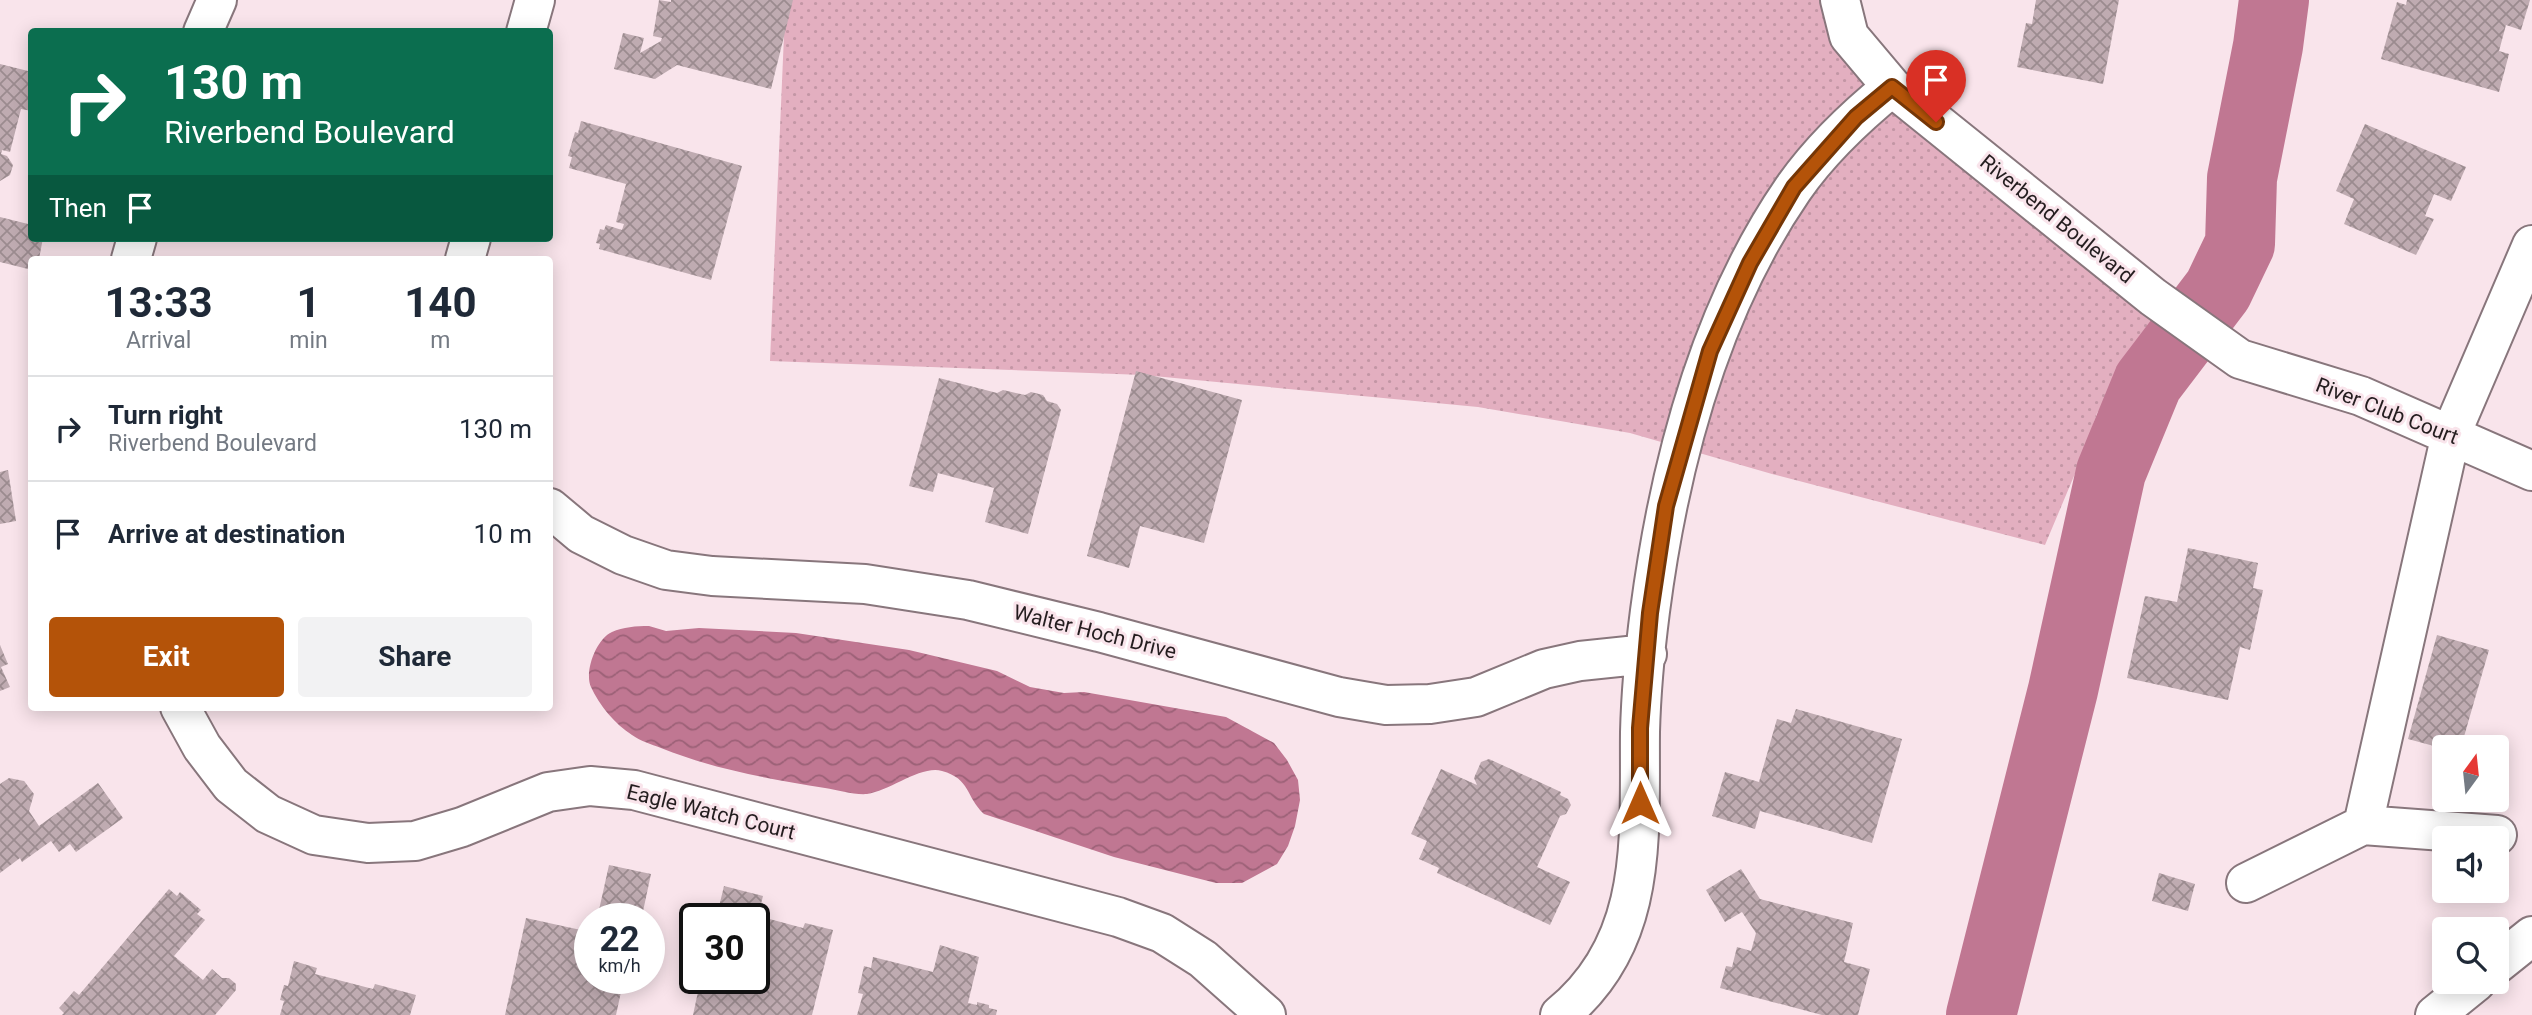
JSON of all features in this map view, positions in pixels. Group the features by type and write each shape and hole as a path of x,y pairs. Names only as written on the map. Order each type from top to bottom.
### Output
{"street":[{"path":"205,28 217,0"},
{"path":"527,28 535,0"},
{"name":"Riverbend Boulevard","path":"1840,0 1849,36 1892,87 2153,297 2240,359"},
{"path":"1560,1015 1574,1003 1606,965 1626,923 1634,889 1640,827 1640,728 1650,613 1666,506 1710,351 1750,263 1794,187 1856,117 1892,87"},
{"path":"2363,825 2451,434 2532,245"},
{"name":"River Club Court","path":"2240,359 2361,396 2532,471"},
{"name":"Walter Hoch Drive","path":"553,511 581,534 612,550 666,570 712,576 865,584 968,600 1099,632 1339,697 1386,705 1430,704 1476,697 1544,669 1580,661 1647,654"},
{"name":"Eagle Watch Court","path":"183,711 202,747 231,785 268,814 314,835 368,844 415,841 462,827 548,792 590,786 634,790 1129,921 1162,933 1203,959 1266,1015"},
{"path":"2246,883 2363,825 2432,830"},
{"path":"2509,954 2532,936"},
{"path":"2435,1015 2461,994"}],"shaded area":[{"path":"771,0 1855,0 1871,42 1919,94 2181,309 2161,343 2120,382 2097,413 2082,457 2045,545 1772,474 1630,433 1478,407 1143,375 770,361 785,12"}],"water":[{"path":"649,626 666,631 699,628 796,633 909,650 997,671 1030,687 1064,693 1084,692 1226,717 1274,743 1287,760 1298,780 1300,800 1295,826 1288,846 1277,864 1242,883 1216,883 1114,857 984,814 963,783 942,771 925,772 876,792 862,794 762,777 701,762 632,735 608,714 591,687 590,665 601,641 612,632"}],"building":[{"path":"659,0 793,0 771,89 677,65 655,79 614,69 623,33 644,38 640,53 661,41 662,38 653,36"},
{"path":"2036,0 2119,0 2103,84 2017,67 2026,23 2032,24"},
{"path":"2407,0 2530,0 2521,30 2506,25 2499,51 2509,54 2499,92 2381,59 2397,2 2406,5"},
{"path":"0,64 28,71 28,110 21,109 10,152 2,150 1,154 7,156 13,165 10,175 0,181"},
{"path":"581,121 742,166 711,280 599,249 600,244 596,243 600,229 604,230 606,225 622,230 624,224 616,222 626,184 569,168 572,157 568,156"},
{"path":"2365,124 2466,167 2451,201 2434,194 2425,216 2434,219 2416,255 2344,224 2354,199 2336,191"},
{"path":"0,217 28,224 28,242 42,242 40,256 28,256 28,269 0,262"},
{"path":"1136,371 1242,400 1204,543 1140,526 1129,568 1087,556"},
{"path":"939,378 997,393 1003,390 1025,395 1031,392 1043,395 1061,410 1028,534 985,522 994,488 938,473 933,492 909,486"},
{"path":"8,470 16,521 0,524 0,472"},
{"path":"2188,548 2258,563 2253,588 2263,590 2250,650 2240,647 2228,700 2127,678 2145,596 2177,602"},
{"path":"2437,635 2489,650 2464,735 2432,735 2432,745 2408,739"},
{"path":"0,645 8,664 1,667 10,687 0,691"},
{"path":"1796,709 1902,739 1872,843 1760,811 1755,829 1712,816 1725,772 1759,782 1777,719 1791,723"},
{"path":"1489,759 1561,792 1560,795 1568,799 1571,805 1566,814 1560,816 1537,867 1570,882 1550,925 1437,873 1439,868 1419,859 1427,841 1411,834 1441,769 1477,785 1474,778 1481,762"},
{"path":"9,778 24,781 34,794 29,811 39,826 98,783 123,818 76,852 70,844 59,852 51,841 22,862 20,858 0,873 0,784"},
{"path":"609,865 651,874 645,903 601,903"},
{"path":"1741,869 1760,899 1853,923 1844,962 1870,969 1858,1015 1822,1015 1720,988 1726,966 1732,967 1737,947 1751,951 1756,933 1742,912 1725,922 1706,890"},
{"path":"2159,873 2195,884 2188,911 2152,901"},
{"path":"724,886 763,896 761,903 720,903"},
{"path":"169,889 177,896 180,892 201,910 197,914 205,920 174,956 203,980 212,969 222,978 229,978 236,984 236,990 215,1015 62,1015 64,1013 59,1008 74,991 79,995"},
{"path":"526,918 574,928 574,994 621,994 616,1015 505,1015"},
{"path":"770,919 803,928 805,923 833,930 812,1015 693,1015 698,994 770,994"},
{"path":"940,945 979,957 968,1003 989,1005 989,1008 997,1010 996,1015 857,1015 863,994 858,993 864,966 871,968 873,957 933,972"},
{"path":"294,961 317,968 315,974 373,989 375,984 416,995 410,1015 280,1015 284,1001 280,1000 284,985 288,986"}],"waterway":[{"path":"1981,1015 2063,690 2111,472 2148,382 2218,290 2240,244 2242,178 2268,46 2274,0"}],"route":[{"path":"1640,803 1640,728 1650,613 1666,506 1710,351 1771,223 1794,187 1856,117 1892,87 1936,122"}]}
